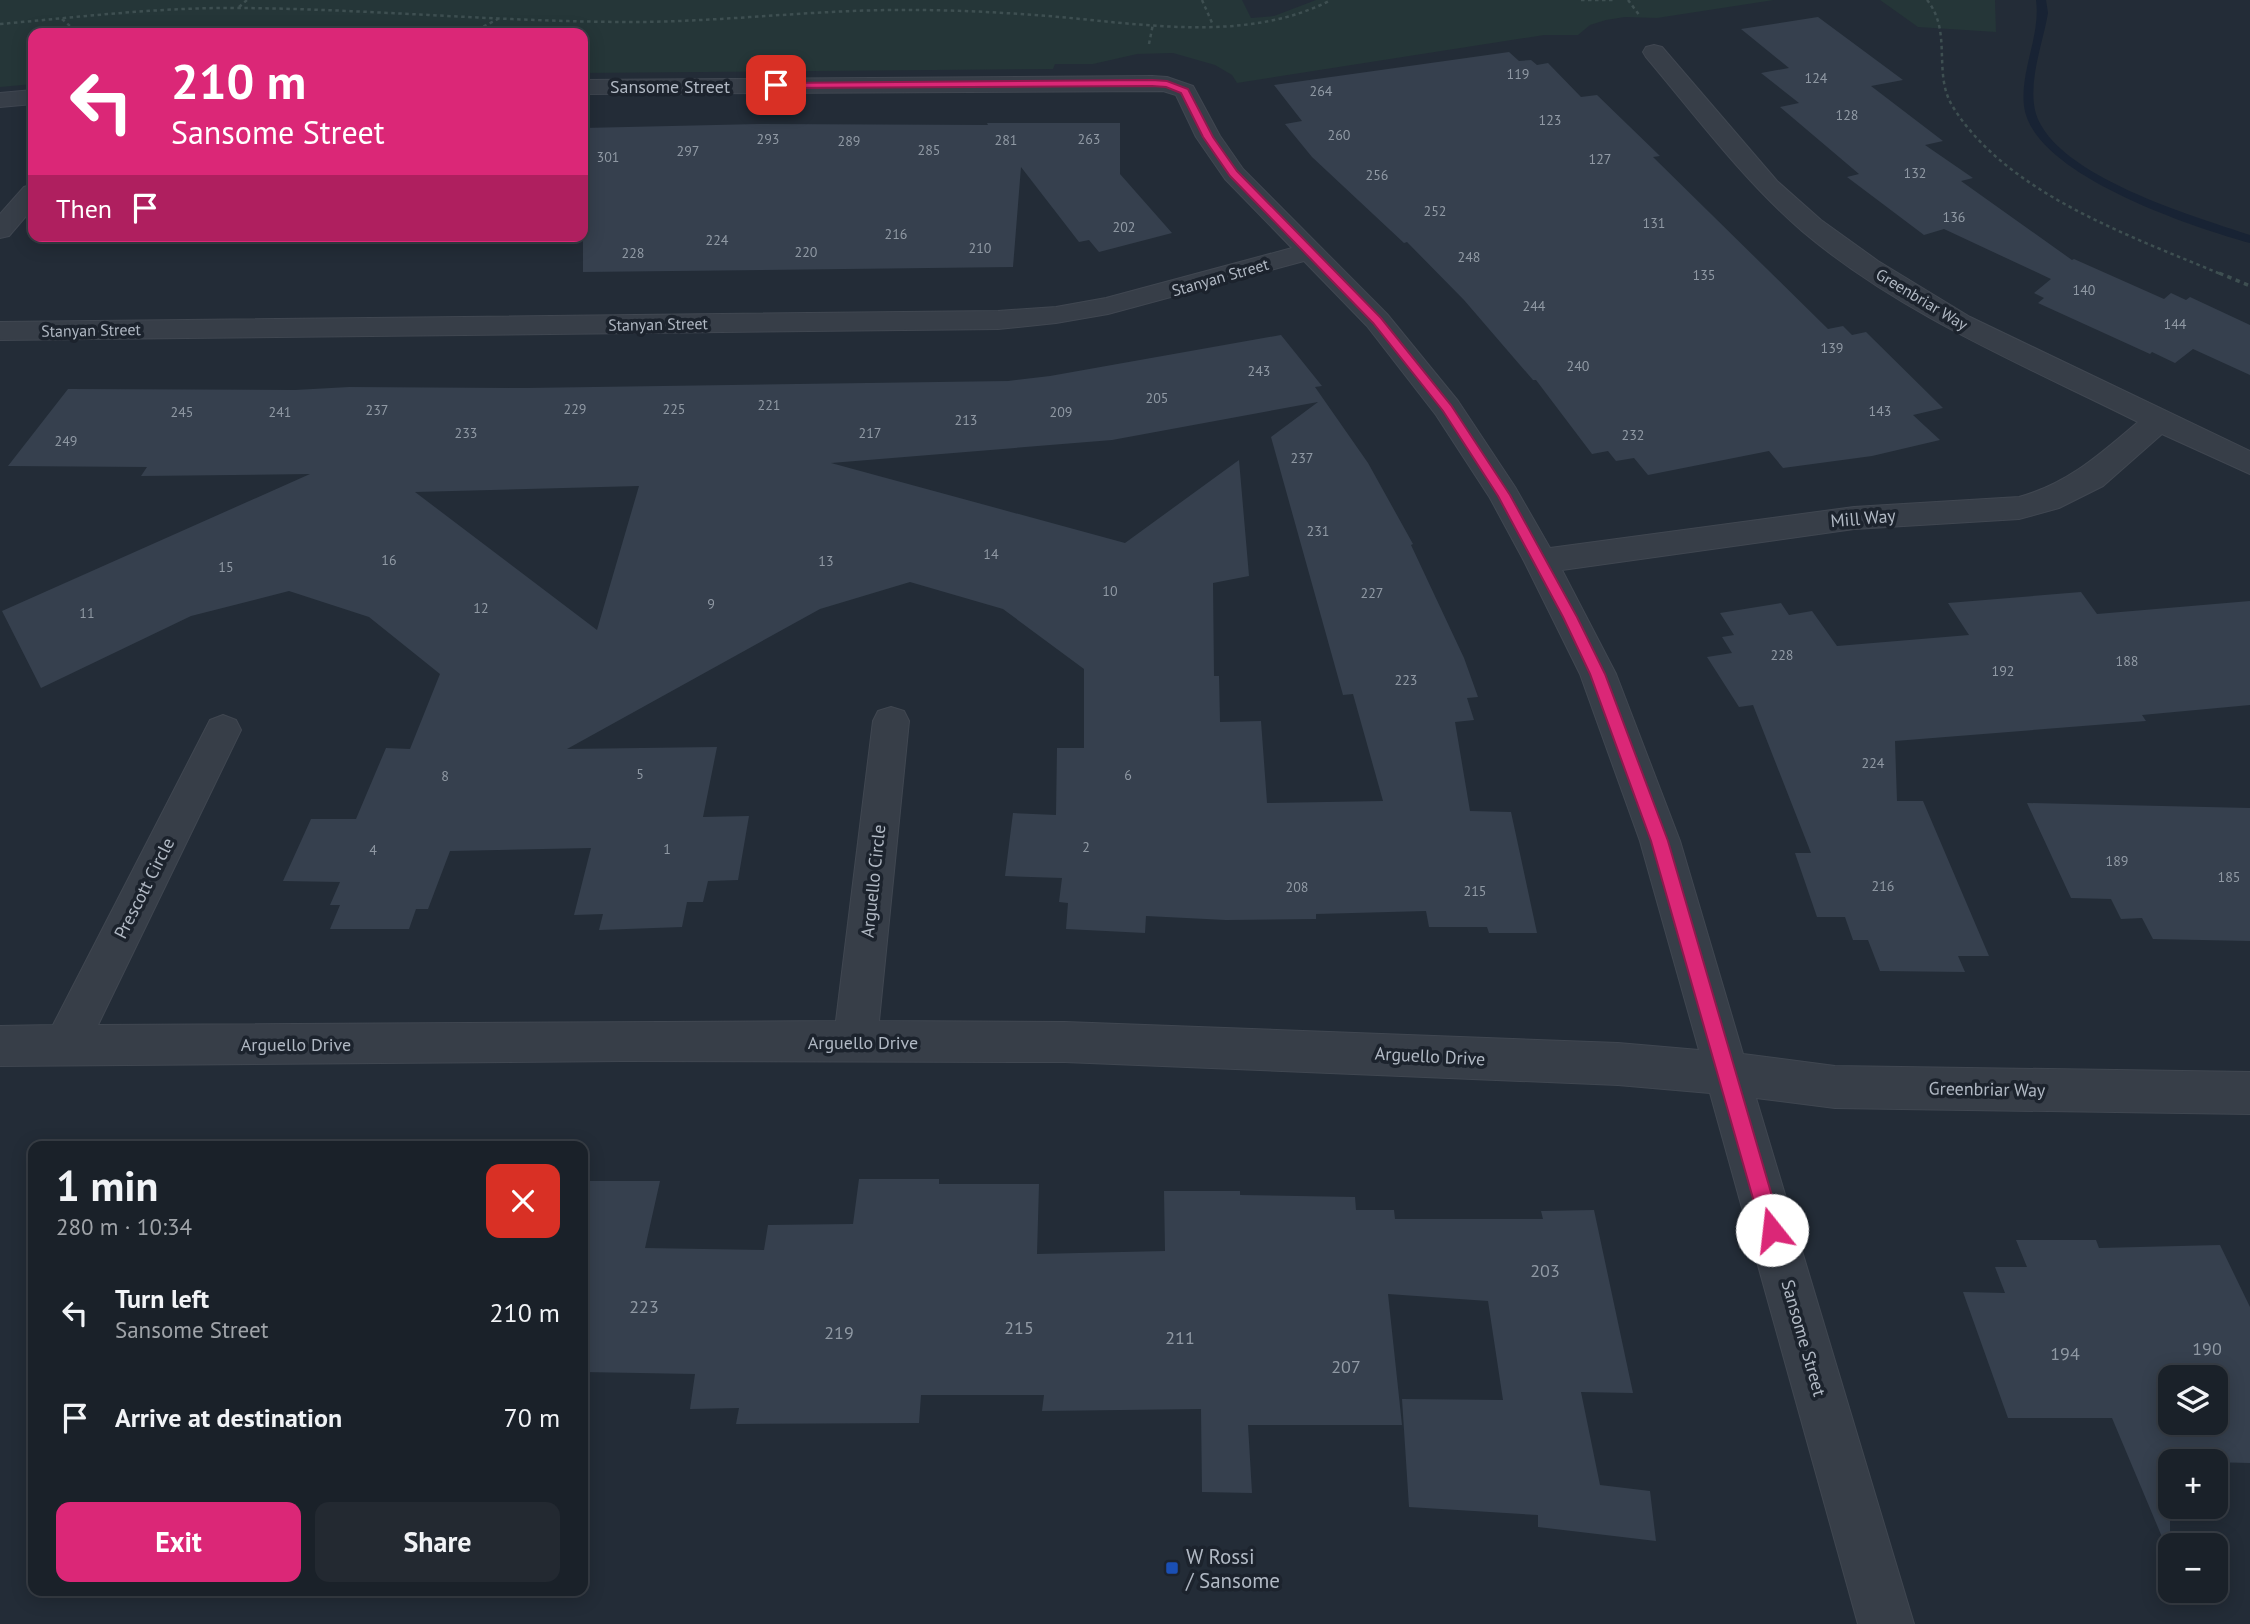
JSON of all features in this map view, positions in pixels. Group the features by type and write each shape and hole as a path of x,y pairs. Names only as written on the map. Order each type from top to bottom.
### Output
{"street":[{"name":"Greenbriar Way","path":"1654,52 1768,186 1840,247 1897,287 1960,323 2250,464"},
{"name":"Sansome Street","path":"588,87 1167,84 1185,91 1208,137 1227,164 1308,252 1377,320 1447,408 1504,495 1598,674 1660,841 1886,1624"},
{"path":"0,100 28,97"},
{"path":"0,230 28,198"},
{"name":"Stanyan Street","path":"0,331 998,320 1056,315 1108,306 1308,252"},
{"name":"Mill Way","path":"1541,561 1854,518 2019,508 2048,500 2092,478 2159,420"},
{"name":"Arguello Circle","path":"855,1042 891,721"},
{"name":"Prescott Circle","path":"66,1045 223,730"},
{"name":"Arguello Drive","path":"0,1046 1065,1042 1618,1064 1726,1073"},
{"name":"Greenbriar Way","path":"1726,1073 1835,1087 2250,1093"}],"path":[{"path":"239,8 247,0"},
{"path":"1202,0 1213,25"},
{"path":"0,24 133,12 239,8 655,22 742,19 836,11 934,9 1153,24 1213,25 1280,18 1315,9 1331,0"},
{"path":"1581,0 1615,0"},
{"path":"1927,0 1934,6 1941,23 1943,81 1950,102 1980,142 2003,162 2053,196 2129,234 2250,286"},
{"path":"480,28 499,18"},
{"path":"61,19 72,28"},
{"path":"1148,53 1153,24"}],"shaded area":[{"path":"0,0 1242,0 1251,18 1274,16 1316,0 1774,0 1657,18 1625,17 1590,25 1578,35 1544,35 1237,83 1232,75 1215,65 1173,53 1137,54 1093,64 1055,64 1053,69 588,73 588,28 28,28 28,84 0,87"},
{"path":"1880,0 1995,0 1996,32 1918,27"}],"building":[{"path":"1818,17 1903,80 1871,86 1943,141 1925,145 1973,178 1961,181 2072,260 2164,299 2171,293 2186,300 2190,297 2250,325 2250,375 2193,349 2175,363 2038,303 2044,298 2034,293 2051,279 1944,229 1924,235 1847,177 1859,174 1780,107 1799,103 1761,73 1789,68 1741,29"},
{"path":"1509,52 1519,61 1531,60 1537,65 1548,63 1581,97 1597,95 1660,156 1653,157 1828,329 1843,326 1852,335 1866,332 1943,408 1913,415 1940,440 1872,456 1783,468 1769,451 1648,475 1634,458 1616,461 1608,451 1592,454 1536,380 1533,380 1464,300 1407,242 1404,243 1312,157 1285,124 1302,121 1274,85"},
{"path":"987,123 1120,123 1120,174 1172,233 1099,252 1089,240 1079,242 1021,167 1013,267 583,272 583,242 588,242 588,128 759,124 988,125"},
{"path":"1281,335 1322,386 1315,387 1368,463 1413,544 1411,545 1464,658 1478,697 1467,698 1474,720 1455,722 1470,811 1511,812 1537,933 1489,933 1487,927 1429,927 1426,911 1316,914 1316,919 1226,920 1146,916 1145,933 1066,929 1068,903 1059,902 1062,878 1005,876 1013,813 1056,815 1057,748 1084,748 1084,669 1003,609 910,582 820,609 567,749 717,747 703,817 749,816 738,880 708,881 703,902 687,902 682,927 599,930 603,914 574,915 591,848 450,851 428,909 416,909 409,929 330,929 340,905 330,905 340,882 283,881 311,819 356,819 386,748 410,749 440,674 369,617 289,591 191,616 41,688 2,611 310,474 141,476 147,467 8,466 68,389 526,388 1008,381","holes":["1318,402 1271,437 1343,695 1353,694 1383,801 1267,803 1261,721 1220,722 1219,676 1214,676 1213,583 1249,576 1239,460 1125,543 831,463 1112,440","639,486 597,630 415,492"]},
{"path":"2081,592 2097,614 2250,601 2250,705 2142,715 2146,721 1895,741 1897,801 1923,801 1989,956 1958,956 1965,972 1880,971 1868,940 1853,940 1845,917 1817,917 1795,853 1811,853 1753,705 1739,707 1707,657 1732,653 1722,637 1734,635 1720,613 1781,603 1789,615 1812,611 1837,646 1969,635 1948,603"},
{"path":"2027,803 2250,808 2250,941 2153,939 2142,918 2121,919 2111,899 2071,898"},
{"path":"859,1179 939,1179 939,1184 1039,1184 1037,1254 1165,1251 1164,1191 1240,1191 1240,1195 1355,1197 1356,1210 1394,1210 1395,1219 1543,1219 1541,1211 1594,1210 1633,1393 1581,1392 1600,1485 1650,1491 1656,1541 1538,1527 1538,1515 1409,1507 1402,1399 1503,1400 1488,1301 1388,1294 1402,1425 1248,1425 1252,1493 1202,1492 1201,1409 1042,1411 1044,1395 921,1395 919,1423 736,1424 739,1408 690,1409 695,1374 588,1372 588,1181 660,1181 645,1248 764,1250 768,1225 853,1224"},
{"path":"2016,1240 2096,1240 2099,1248 2220,1245 2250,1307 2250,1463 2228,1462 2228,1449 2158,1449 2158,1519 2170,1519 2170,1533 2160,1533 2112,1418 2008,1418 1963,1292 2005,1293 1995,1267 2027,1267"}],"waterway":[{"path":"2041,0 2043,13 2029,103 2031,114 2042,136 2064,157 2092,176 2126,193 2250,239"}],"place":[{"name":"W Rossi / Sansome","path":"1172,1568"}],"route":[{"path":"776,85 1152,83 1167,84 1185,91 1208,137 1234,174 1377,320 1447,408 1504,495 1570,617 1598,674 1660,841 1772,1230"}]}
